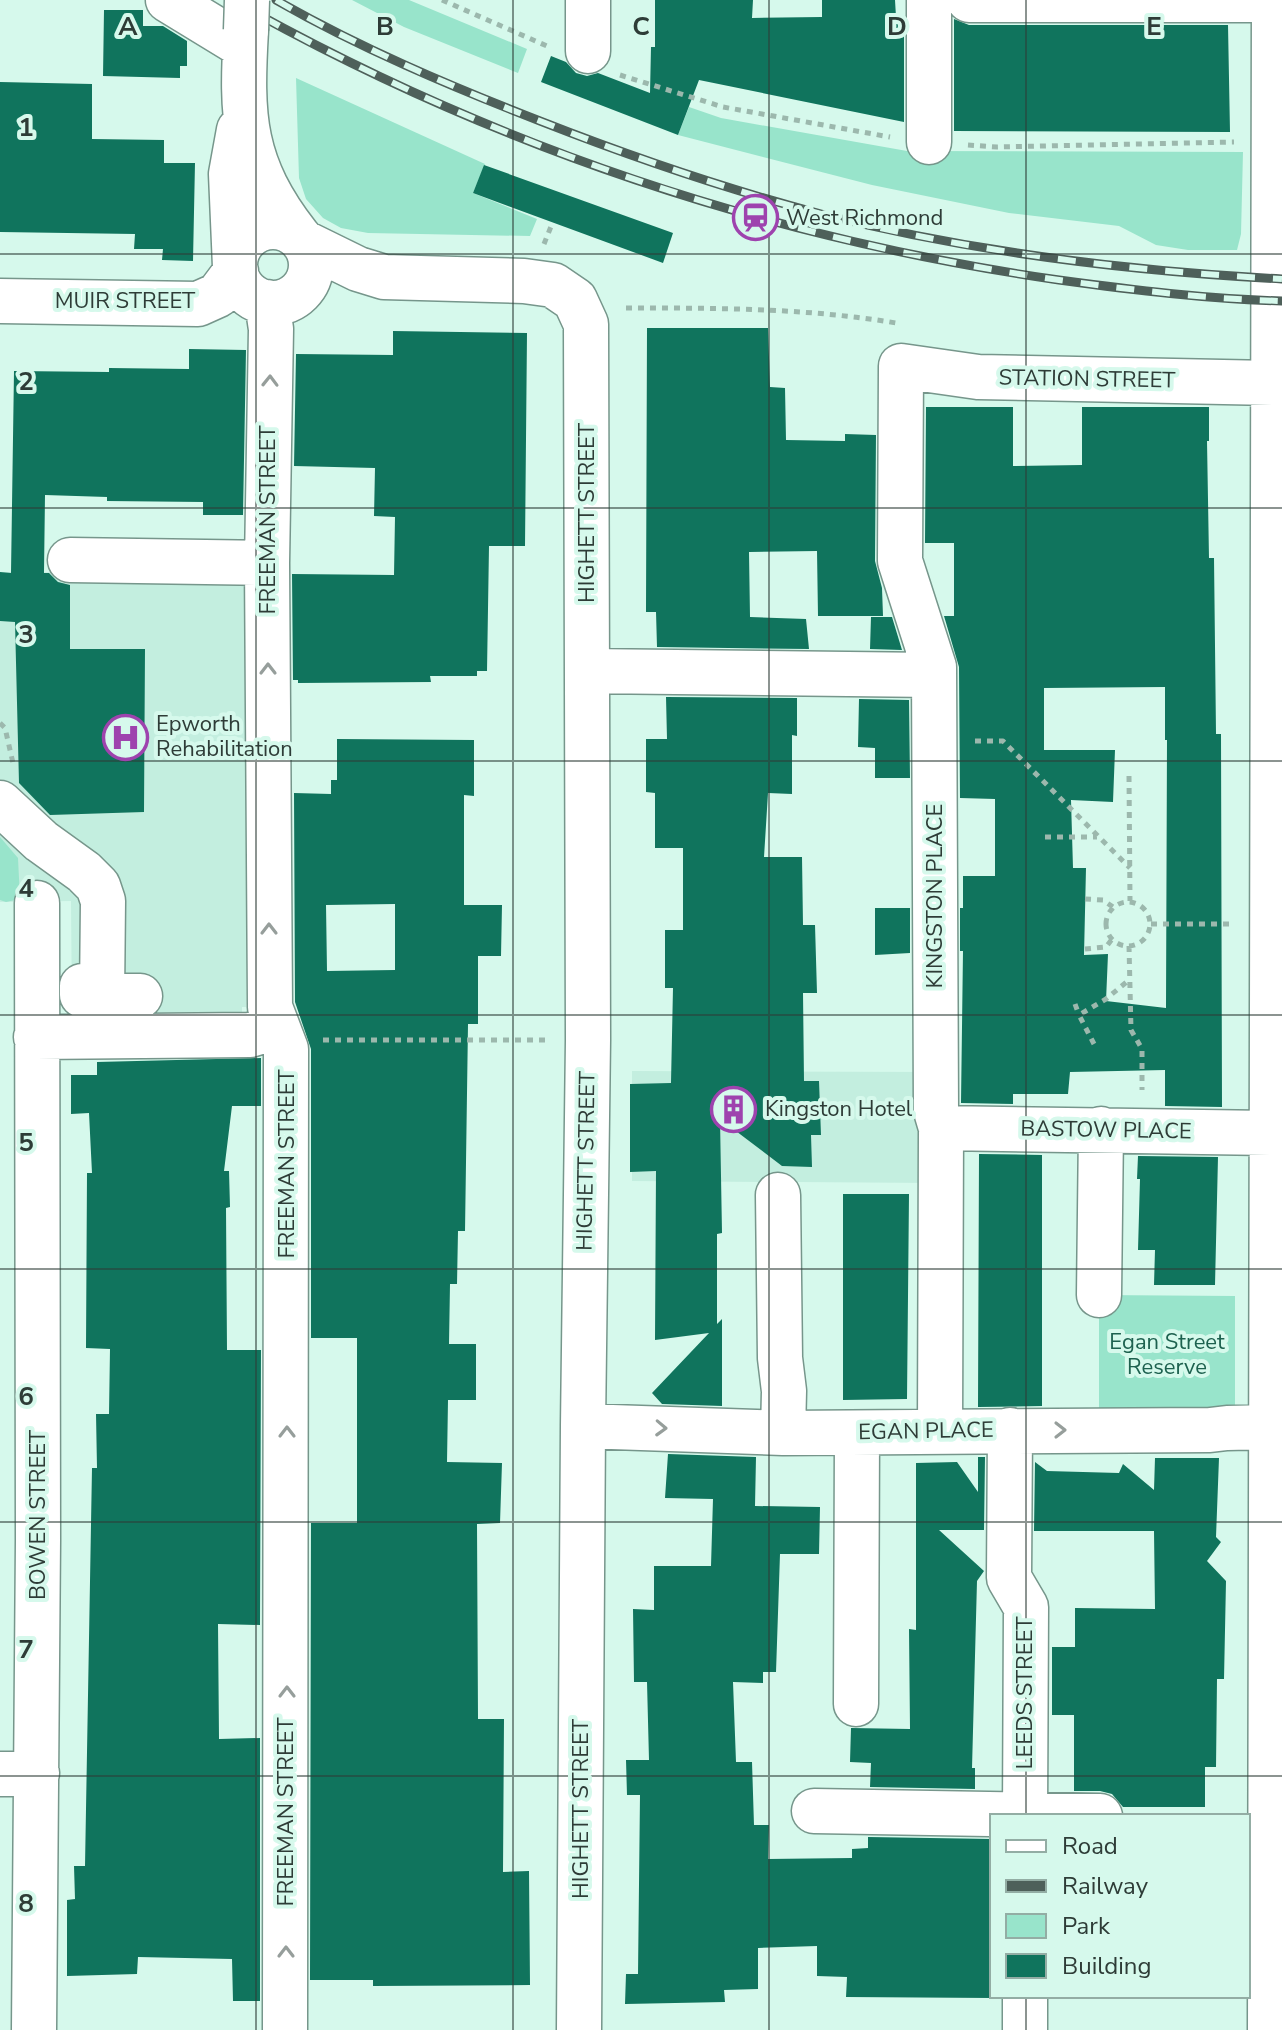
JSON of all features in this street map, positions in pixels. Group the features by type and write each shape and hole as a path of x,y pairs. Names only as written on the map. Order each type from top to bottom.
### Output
{"street":[{"path":"168,0 246,25 245,108 250,149 255,166 275,204 310,257 308,281 298,294 275,302"},
{"path":"588,0 589,59"},
{"path":"929,0 929,142"},
{"path":"969,0 1259,0"},
{"path":"1270,2030 1270,1133 1278,634 1267,156 1274,0"},
{"path":"245,108 231,174 236,269 245,290 275,302 341,292 397,279"},
{"path":"236,269 239,248 257,231 281,228 358,269 397,279"},
{"name":"MUIR STREET","path":"0,301 193,304 207,301 226,287 236,269"},
{"name":"HIGHETT STREET","path":"397,279 553,285 570,296 582,310 587,342 588,1040 579,2030"},
{"name":"FREEMAN STREET","path":"275,302 271,329 267,563 270,1007 286,1049 285,2030"},
{"name":"STATION STREET","path":"902,345 978,377 1274,383"},
{"name":"KINGSTON PLACE","path":"902,345 900,561 934,667 936,1111 941,1128 940,1430"},
{"path":"70,560 267,563"},
{"path":"587,671 934,675"},
{"path":"7,785 41,841 84,872 82,995 121,996"},
{"name":"BOWEN STREET","path":"34,2030 19,1773 37,903"},
{"path":"36,1037 280,1033"},
{"name":"BASTOW PLACE","path":"941,1128 1270,1133"},
{"path":"1099,1295 1121,1129"},
{"path":"778,1195 783,1433"},
{"name":"EGAN PLACE","path":"583,1426 783,1433 1270,1427"},
{"name":"LEEDS STREET","path":"1010,1430 1009,1578 1026,1607 1025,1814"},
{"path":"856,1704 857,1433"},
{"path":"814,1811 990,1815"},
{"path":"1025,1998 1025,2030"}],"path":[{"path":"442,0 589,59 723,107 929,142 1267,156"},
{"path":"626,308 722,308 845,314 902,345"},
{"path":"0,723 5,728 7,785"},
{"path":"975,741 1003,741 1130,868"},
{"path":"1129,776 1130,901"},
{"path":"1045,837 1098,837"},
{"path":"1085,899 1103,900 1113,907"},
{"path":"1130,901 1143,907 1151,924 1143,941 1129,946 1112,939 1106,926 1113,907 1130,901"},
{"path":"1151,924 1242,924"},
{"path":"1085,949 1106,947 1112,939"},
{"path":"1121,1129 1142,1049 1131,1030 1129,946"},
{"path":"1079,1015 1106,999 1130,979"},
{"path":"1075,1004 1094,1044"},
{"path":"280,1033 588,1040"}],"shaded area":[{"name":"Epworth Rehabilitation","path":"0,572 251,573 246,1007 242,1007 242,1023 72,1016 71,901 0,902"},
{"path":"632,1071 933,1072 933,1183 632,1181"}],"green space":[{"path":"352,0 409,0 527,49 518,73 404,27"},
{"path":"296,78 485,164 473,193 537,219 530,236 368,233 341,228 323,218 306,199 299,178"},
{"path":"689,107 721,118 907,151 1243,152 1241,234 1237,250 1188,250 1156,245 1119,226 1009,213 872,185 678,135"},
{"path":"0,837 18,858 20,899 6,902 0,900"},
{"name":"Egan Street Reserve","path":"1099,1295 1235,1296 1235,1413 1099,1413"}],"building":[{"path":"655,0 753,0 752,18 822,17 822,0 895,0 896,17 904,17 904,122 699,80 678,135 541,82 551,56 566,62 576,73 587,76 598,73 650,93 651,47 655,47"},
{"path":"104,10 143,10 143,26 163,26 187,41 187,66 180,66 180,78 103,76"},
{"path":"954,19 969,25 1228,25 1230,132 954,131"},
{"path":"0,82 92,84 92,139 164,140 164,163 195,163 193,261 162,260 163,249 134,249 135,234 0,232"},
{"path":"484,165 673,233 663,263 473,193"},
{"path":"647,328 768,328 770,387 785,388 786,440 845,441 845,434 876,435 875,561 882,588 883,616 818,616 817,551 749,552 750,617 806,619 809,649 657,647 656,612 646,612"},
{"path":"393,331 527,333 525,546 489,546 487,671 477,671 477,676 430,676 431,682 298,683 298,680 293,680 292,574 394,575 395,517 374,516 375,468 294,466 296,354 393,355"},
{"path":"189,349 246,350 243,515 203,515 203,502 107,501 107,497 45,495 44,573 70,585 70,649 145,649 144,812 50,815 19,783 15,622 0,621 0,572 11,573 14,371 189,369"},
{"path":"926,407 1013,407 1013,466 1082,465 1082,407 1209,407 1209,558 1214,558 1216,734 1221,734 1222,1107 1165,1106 1165,1070 1070,1072 1068,1094 1013,1094 1013,1104 961,1103 963,951 960,951 960,908 963,908 963,876 995,876 995,799 960,798 959,667 944,616 954,616 954,543 925,543","holes":["1165,687 1167,740 1166,1008 1106,1001 1108,954 1084,955 1086,868 1073,868 1071,800 1113,802 1115,750 1044,750 1044,688"]},
{"path":"871,617 892,617 902,650 870,649"},
{"path":"666,697 797,698 797,736 792,735 792,794 768,793 764,857 802,857 803,925 815,925 817,993 803,993 804,1081 819,1081 821,1135 811,1135 812,1167 782,1166 720,1119 722,1233 717,1234 717,1324 722,1319 722,1406 662,1404 652,1393 709,1333 655,1340 656,1171 630,1172 630,1084 671,1083 673,988 665,988 665,930 683,930 683,848 655,848 655,793 646,792 646,739 667,739"},
{"path":"859,699 909,700 910,778 875,778 875,748 858,747"},
{"path":"337,739 474,740 474,796 464,795 464,905 502,905 501,956 478,956 478,1024 468,1024 465,1231 458,1231 457,1284 450,1284 449,1344 476,1344 476,1400 448,1400 447,1462 502,1463 500,1523 477,1524 478,1719 504,1719 503,1872 529,1871 530,1985 373,1986 373,1980 310,1980 311,1523 357,1523 357,1338 311,1338 311,1049 295,1002 294,793 331,794 331,780 337,780","holes":["395,904 395,970 327,971 326,905"]},
{"path":"875,908 910,908 910,953 875,955"},
{"path":"261,1058 261,1106 232,1106 224,1171 229,1171 230,1207 226,1208 227,1350 261,1350 260,1625 218,1624 219,1739 260,1738 260,2001 233,2001 232,1959 138,1957 137,1974 67,1976 67,1900 75,1899 74,1866 85,1866 92,1468 97,1468 96,1414 109,1414 110,1349 86,1348 87,1173 92,1173 89,1113 71,1114 71,1075 97,1075 97,1062"},
{"path":"979,1154 1042,1155 1042,1406 978,1407"},
{"path":"1138,1156 1218,1157 1215,1285 1154,1285 1155,1250 1138,1250"},
{"path":"843,1194 909,1194 907,1399 843,1400"},
{"path":"668,1454 756,1457 755,1506 820,1507 819,1554 780,1554 776,1672 763,1672 763,1683 733,1682 736,1762 752,1762 754,1825 769,1825 768,1859 852,1858 852,1849 868,1848 868,1837 990,1839 990,1998 846,1997 847,1977 817,1976 817,1946 758,1948 758,1989 724,1990 725,2002 625,2004 626,1974 638,1974 640,1795 627,1795 626,1760 649,1760 647,1682 634,1682 633,1609 654,1610 654,1566 711,1566 713,1499 665,1498"},
{"path":"978,1457 985,1457 984,1530 939,1530 984,1571 977,1581 972,1768 975,1768 975,1789 870,1787 871,1763 850,1762 851,1728 910,1729 909,1629 916,1630 916,1463 957,1462 978,1492"},
{"path":"1155,1458 1219,1458 1216,1537 1221,1542 1207,1561 1226,1581 1224,1679 1217,1679 1216,1767 1205,1767 1205,1807 1123,1807 1112,1794 1074,1791 1074,1715 1052,1715 1052,1647 1075,1647 1075,1608 1155,1609 1154,1531 1034,1531 1035,1462 1047,1471 1119,1473 1123,1464 1154,1490"}],"railway":[{"path":"232,0 329,52 429,99 632,179 737,211 843,239 950,262 1170,294 1282,301"},
{"path":"276,0 373,50 506,108 644,160 821,214 935,239 1050,258 1166,271 1282,279"}],"place":[{"name":"West Richmond","path":"755,218"},
{"name":"Epworth Rehabilitation","path":"125,737"},
{"name":"Kingston Hotel","path":"734,1109"}]}
